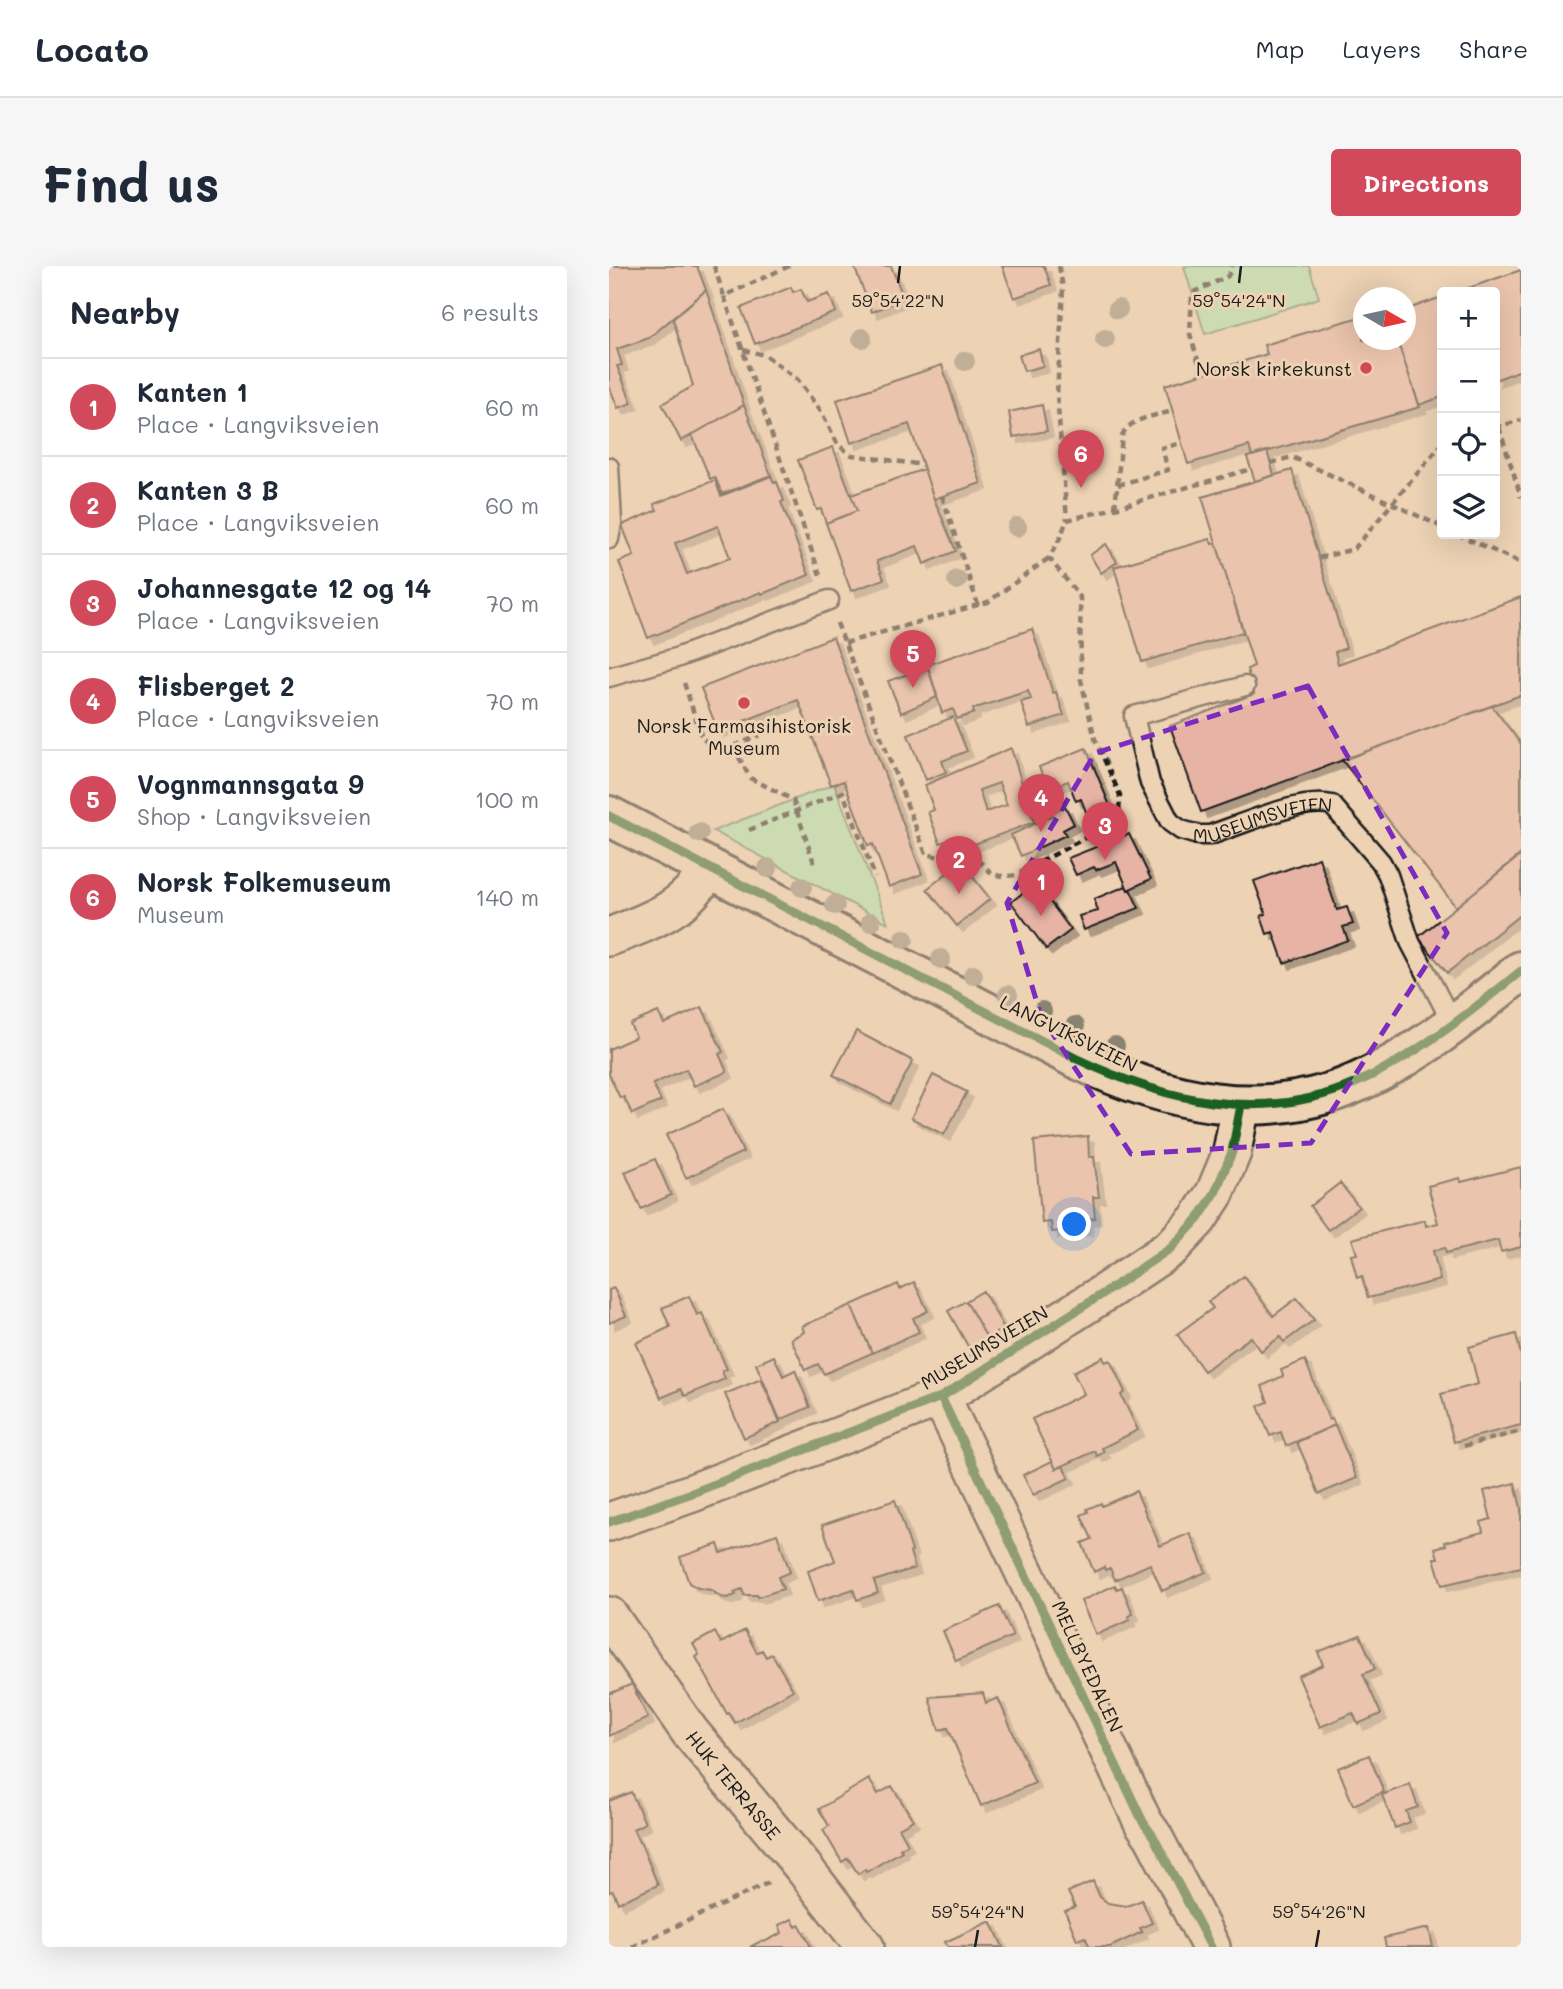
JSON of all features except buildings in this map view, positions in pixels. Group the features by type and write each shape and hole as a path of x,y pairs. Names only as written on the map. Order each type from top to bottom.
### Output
{"street":[{"name":"LANGVIKSVEIEN","path":"609,816 1113,1077 1180,1098 1215,1104 1286,1102 1323,1095 1357,1082 1396,1062 1453,1024 1521,971"},
{"path":"609,937 668,911 686,900 702,881 709,867"},
{"name":"MUSEUMSVEIEN","path":"609,1522 692,1493 941,1397 1075,1312 1171,1248 1198,1219 1215,1193 1231,1152 1241,1105"},
{"name":"MELLBYEDALEN","path":"941,1397 1143,1822 1211,1947"},
{"name":"HUK TERRASSE","path":"609,1616 689,1732 803,1867 866,1947"}],"lane":[{"path":"609,467 612,523 609,539"},
{"path":"609,677 676,658 829,600"},
{"name":"MUSEUMSVEIEN","path":"1245,686 1134,716 1150,783 1170,822 1181,830 1210,835 1290,808 1315,803 1332,805 1381,862 1388,875 1410,942 1453,1024"}],"path":[{"path":"714,266 829,600 926,854 942,858 960,855 975,859 1000,877 1016,875 1111,824 1119,813 1121,795 1095,739 1081,680 1080,597 1049,558"},
{"path":"724,296 789,266"},
{"path":"845,643 988,602 1049,558 1067,520 1057,396 1063,288 1059,266"},
{"path":"1202,374 1190,334 1192,293 1228,276 1232,266"},
{"path":"742,350 765,355 798,380 822,412 838,445 852,455 923,465"},
{"path":"1115,508 1125,428 1134,422 1173,411"},
{"path":"1500,426 1521,419"},
{"path":"1500,436 1521,497"},
{"path":"1118,485 1168,470 1162,449 1182,443"},
{"path":"1319,558 1354,549 1437,450"},
{"path":"1271,463 1292,457 1437,525"},
{"path":"1067,520 1251,469"},
{"path":"942,496 978,605"},
{"path":"1468,539 1521,563"},
{"path":"676,658 702,737 720,752 758,736 751,718"},
{"path":"733,746 750,778 793,800 814,863"},
{"path":"749,830 843,792 875,877"},
{"path":"1464,1446 1521,1431"},
{"path":"632,1947 803,1867"}],"highlighted area":[{"path":"1308,686 1447,933 1311,1143 1131,1154 1041,1016 1007,903 1095,753"}],"green space":[{"path":"1309,266 1319,298 1205,334 1184,267"},
{"path":"834,784 888,923 713,831"}],"cycle path":[{"path":"609,816 1075,1058 1144,1086 1214,1102 1250,1105 1286,1102 1322,1095 1358,1082 1422,1046 1521,971"},
{"path":"609,1522 692,1493 941,1397 1104,1293 1171,1248 1198,1219 1215,1193 1232,1152 1241,1105"},
{"path":"941,1397 1143,1822 1211,1947"}],"place":[{"name":"Norsk kirkekunst","path":"1366,368"},
{"name":"Norsk Folkemuseum","path":"1081,488"},
{"name":"Vognmannsgata 9","path":"913,688"},
{"name":"Norsk Farmasihistorisk Museum","path":"744,703"},
{"name":"Flisberget 2","path":"1041,832"},
{"name":"Johannesgate 12 og 14","path":"1105,860"},
{"name":"Kanten 3 B","path":"959,894"},
{"name":"Kanten 1","path":"1041,916"}]}
